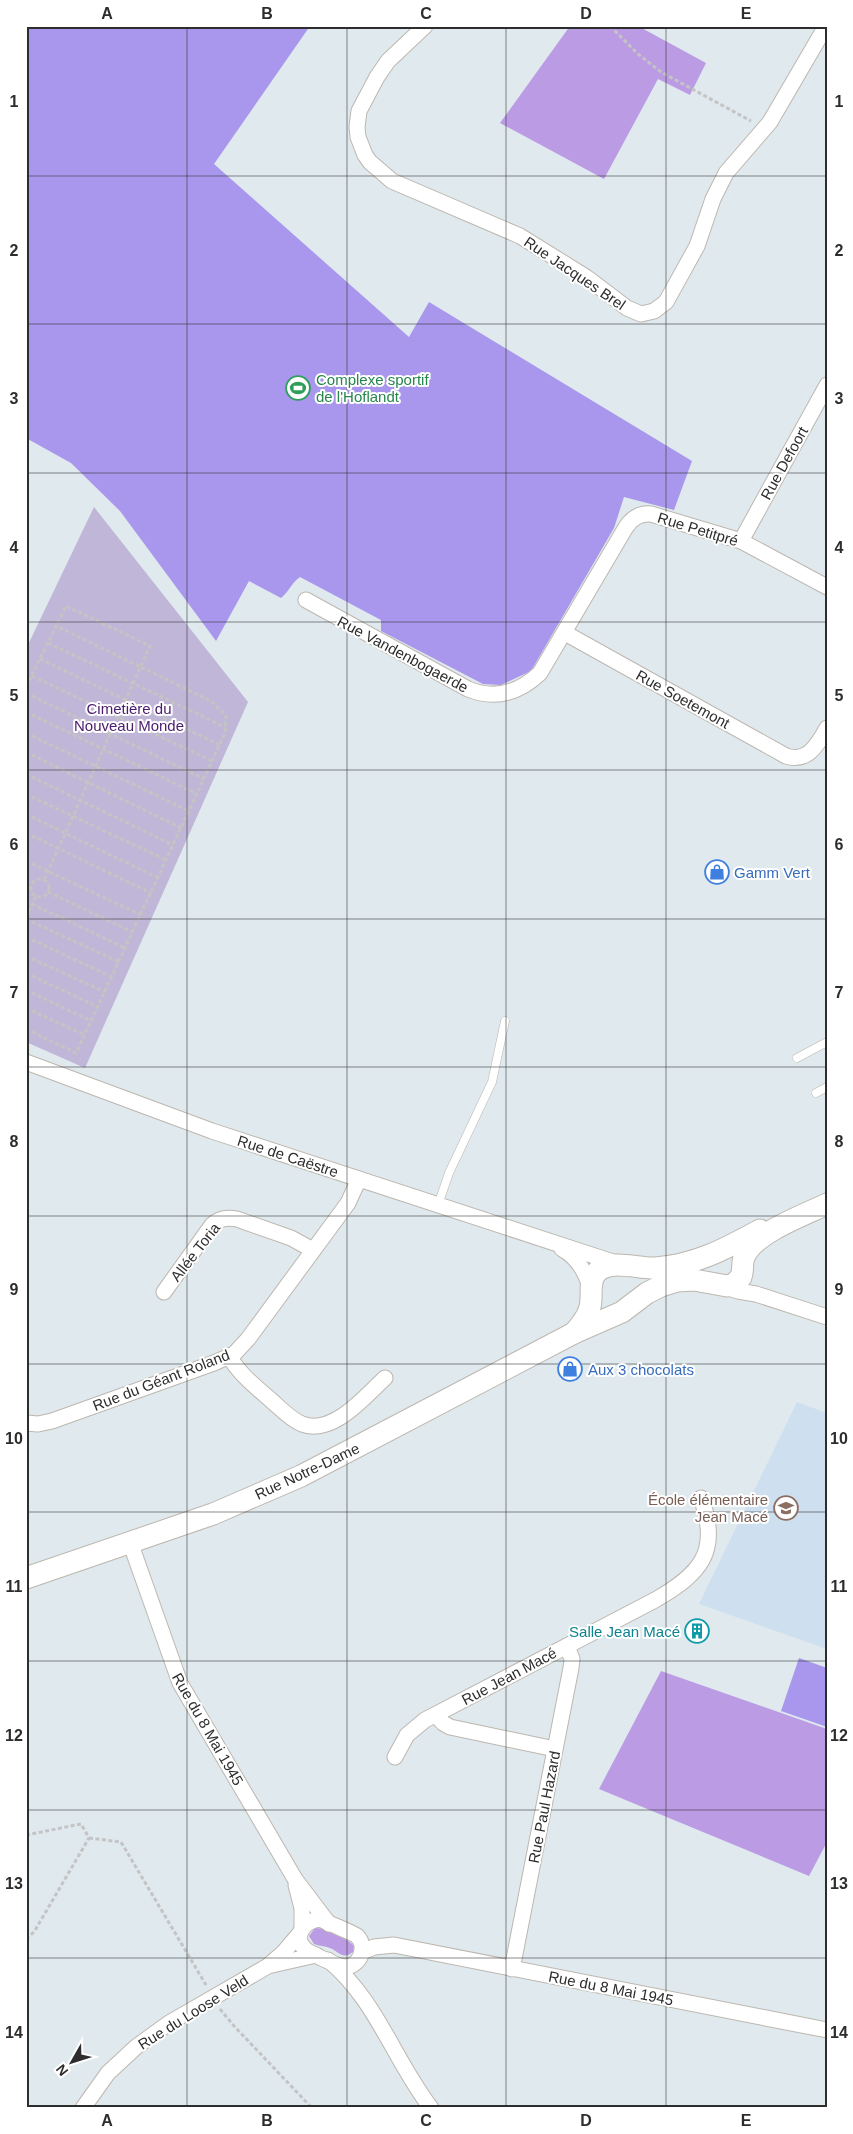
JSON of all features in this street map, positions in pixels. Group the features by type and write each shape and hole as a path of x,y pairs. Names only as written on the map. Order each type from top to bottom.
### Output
{"main road":[{"name":"Rue Notre-Dame","path":"574,1333 588,1314 595,1274 603,1268 615,1265 648,1268 676,1266 701,1260 827,1195"},
{"path":"719,1285 727,1286 734,1284 740,1279 745,1254 762,1238 827,1204"},
{"path":"720,1250 732,1251 740,1257 743,1268"},
{"name":"Rue Notre-Dame","path":"26,1578 214,1514 301,1476 574,1333 628,1308 647,1293 668,1284 694,1280 719,1285"},
{"path":"591,1291 601,1309 617,1313"}],"street":[{"name":"Rue Jacques Brel","path":"425,26 388,61 363,102 357,127 361,146 370,162 392,181 491,223 534,244 586,277 627,308 637,313 646,314 654,312 666,302 697,246 722,180 731,165 765,128 826,26"},
{"name":"Rue Defoort","path":"741,541 827,385"},
{"name":"Rue Petitpré","path":"565,633 626,527 637,516 651,514 741,541 827,587"},
{"name":"Rue Vandenbogaerde","path":"306,600 445,677 468,689 485,695 515,691 534,679 545,667 565,633"},
{"name":"Rue Soetemont","path":"565,633 779,753 792,758 803,756 818,745 827,728"},
{"name":"Rue de Caëstre","path":"26,1062 145,1107 624,1266"},
{"name":"Rue du Géant Roland","path":"26,1423 38,1424 52,1421 230,1356 244,1344 348,1203 359,1179"},
{"name":"Allée Toria","path":"164,1292 212,1225 224,1218 232,1218 291,1238 313,1250"},
{"name":"Rue de Caëstre","path":"552,1243 578,1261 587,1276 591,1291"},
{"path":"743,1268 748,1286 756,1294"},
{"path":"719,1285 738,1292 756,1294 827,1317"},
{"path":"230,1356 240,1372 291,1417 311,1426 324,1424 338,1418 385,1378"},
{"name":"Rue Jean Macé","path":"395,1757 407,1735 419,1724 655,1600 688,1580 704,1555 708,1541 710,1527 701,1498"},
{"name":"Rue du 8 Mai 1945","path":"130,1542 175,1674 295,1879 329,1924 351,1932 372,1936 394,1945 827,2030"},
{"name":"Rue Paul Hazard","path":"512,1969 572,1664 567,1646"},
{"name":"Rue Jean Macé","path":"436,1715 443,1723 450,1727 555,1749"},
{"name":"Rue du 8 Mai 1945","path":"295,1879 302,1908 301,1931"},
{"path":"329,1924 322,1920 312,1920 301,1931 300,1939 303,1947 322,1957 342,1972 363,1996 430,2108"},
{"name":"Rue du Loose Veld","path":"83,2108 108,2073 136,2047 169,2024 268,1966 283,1953 301,1931"},
{"path":"351,1932 360,1940 357,1974 363,1996"},
{"name":"Rue du 8 Mai 1945","path":"322,1957 344,1967 350,1966 374,1946 394,1945"},
{"name":"Rue du Loose Veld","path":"268,1966 322,1957"}],"lane":[{"path":"438,1205 449,1173 492,1082 504,1020"},
{"path":"797,1058 827,1042"},
{"path":"816,1093 827,1087"}],"path":[{"path":"610,26 638,54 662,72 765,128"},
{"path":"26,687 66,606 150,646 44,880"},
{"path":"26,1029 76,1053 225,734 226,716 212,700 56,626"},
{"path":"48,643 134,682 225,728"},
{"path":"40,659 220,745"},
{"path":"32,676 212,761"},
{"path":"26,693 204,779"},
{"path":"26,712 197,794"},
{"path":"26,733 189,810"},
{"path":"26,752 181,828"},
{"path":"26,774 173,845"},
{"path":"26,794 166,860"},
{"path":"26,814 158,878"},
{"path":"26,833 151,893"},
{"path":"26,861 140,915"},
{"path":"36,880 44,880 48,884 48,892 41,897 36,896 31,889 32,884 36,880"},
{"path":"26,882 32,884"},
{"path":"48,892 132,932"},
{"path":"36,896 26,918 119,962"},
{"path":"26,901 125,948"},
{"path":"26,937 112,977"},
{"path":"26,956 104,992"},
{"path":"26,974 98,1007"},
{"path":"26,990 91,1021"},
{"path":"26,1008 85,1035"},
{"path":"26,1835 81,1824 89,1838"},
{"path":"26,1940 34,1932 89,1838"},
{"path":"89,1838 122,1842 227,2018 312,2108"}],"shaded area":[{"name":"Complexe sportif de l'Hoflandt","path":"26,26 310,26 214,164 409,337 429,302 692,461 674,510 624,497 614,528 531,671 501,685 483,684 381,631 381,620 300,577 281,598 249,581 216,641 120,511 71,463 26,438"},
{"path":"570,26 638,26 706,63 690,95 658,79 604,179 500,123"},
{"name":"École élémentaire Jean Macé","path":"797,1402 827,1413 827,1649 699,1604"},
{"path":"799,1658 827,1668 827,1727 781,1711"},
{"path":"661,1671 827,1729 827,1842 809,1876 599,1789"},
{"path":"315,1928 330,1931 347,1940 354,1946 353,1952 344,1955 330,1948 314,1944 309,1936"}],"green space":[{"name":"Cimetière du Nouveau Monde","path":"94,507 248,702 85,1068 26,1042 26,649"}],"place":[{"name":"Complexe sportif de l'Hoflandt","path":"298,388"},
{"name":"Gamm Vert","path":"717,872"},
{"name":"Aux 3 chocolats","path":"570,1369"},
{"name":"École élémentaire Jean Macé","path":"786,1508"},
{"name":"Salle Jean Macé","path":"697,1631"}]}
